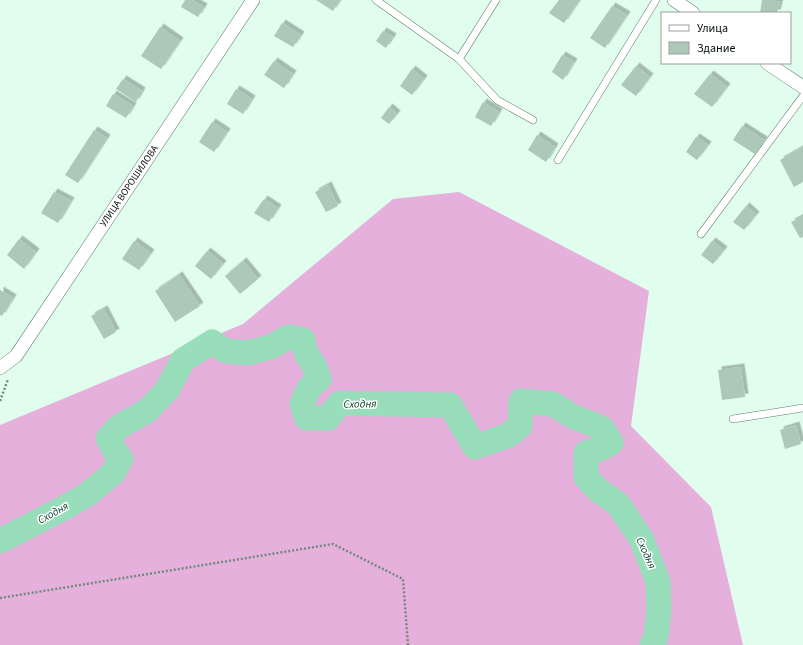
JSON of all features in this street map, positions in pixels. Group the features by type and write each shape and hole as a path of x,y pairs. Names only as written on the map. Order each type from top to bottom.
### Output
{"street":[{"name":"УЛИЦА ВОРОШИЛОВА","path":"0,368 16,356 253,0"},
{"path":"674,0 692,12"},
{"path":"768,64 803,87"}],"lane":[{"path":"376,0 459,59 497,100 533,120"},
{"path":"459,59 496,0"},
{"path":"558,160 656,0"},
{"path":"701,234 803,96"},
{"path":"733,419 803,408"}],"path":[{"path":"0,598 333,544 403,579 408,645"}],"shaded area":[{"path":"459,192 649,291 631,426 711,507 743,645 0,645 0,425 243,324 393,199"}],"building":[{"path":"185,0 192,0 204,7 198,17 181,7"},
{"path":"316,0 340,0 333,11"},
{"path":"559,0 579,1 564,23 549,13"},
{"path":"762,0 780,2 777,12 760,12"},
{"path":"612,6 627,15 605,48 590,38"},
{"path":"282,23 301,35 293,47 274,36"},
{"path":"160,27 180,41 161,69 141,56"},
{"path":"383,31 393,37 386,48 376,41"},
{"path":"562,55 574,62 563,80 552,72"},
{"path":"274,61 293,74 284,88 264,75"},
{"path":"636,66 650,77 636,96 621,85"},
{"path":"412,69 424,79 412,95 400,86"},
{"path":"710,74 727,87 712,107 694,94"},
{"path":"123,79 142,91 136,102 116,89"},
{"path":"236,89 252,99 243,114 227,104"},
{"path":"113,94 133,106 126,118 106,106"},
{"path":"483,102 499,112 491,126 475,117"},
{"path":"389,107 397,114 389,124 381,118"},
{"path":"212,122 227,132 214,152 199,142"},
{"path":"742,126 764,140 755,154 733,140"},
{"path":"94,130 107,138 78,183 65,175"},
{"path":"537,135 555,147 546,162 528,150"},
{"path":"696,137 708,145 697,160 686,152"},
{"path":"803,147 803,182 794,187 780,160"},
{"path":"328,185 338,206 326,212 315,192"},
{"path":"54,192 71,201 58,223 41,213"},
{"path":"264,199 278,208 269,222 254,213"},
{"path":"746,206 756,215 744,230 733,222"},
{"path":"803,216 803,237 800,238 791,222"},
{"path":"19,239 36,252 24,269 7,255"},
{"path":"134,241 151,253 139,270 122,259"},
{"path":"712,241 724,250 713,264 701,255"},
{"path":"207,251 223,264 211,279 195,266"},
{"path":"243,261 258,279 240,294 225,276"},
{"path":"179,275 200,306 175,322 155,291"},
{"path":"0,290 13,298 2,316 0,315"},
{"path":"104,309 116,332 104,339 91,316"},
{"path":"741,367 745,397 722,400 718,370"},
{"path":"796,425 801,444 785,449 780,430"}],"waterway":[{"name":"Сходня","path":"0,541 88,494 113,473 121,459 108,438 120,426 147,411 167,390 183,360 212,342 226,351 248,353 270,347 289,337 303,340 306,353 315,367 319,379 309,388 302,404 307,418 328,418 340,403 450,405 475,447 509,435 520,426 521,401 553,404 572,416 602,428 611,443 602,448 586,453 586,477 598,490 618,504 642,540 658,582 659,611 656,637 652,645"}]}
